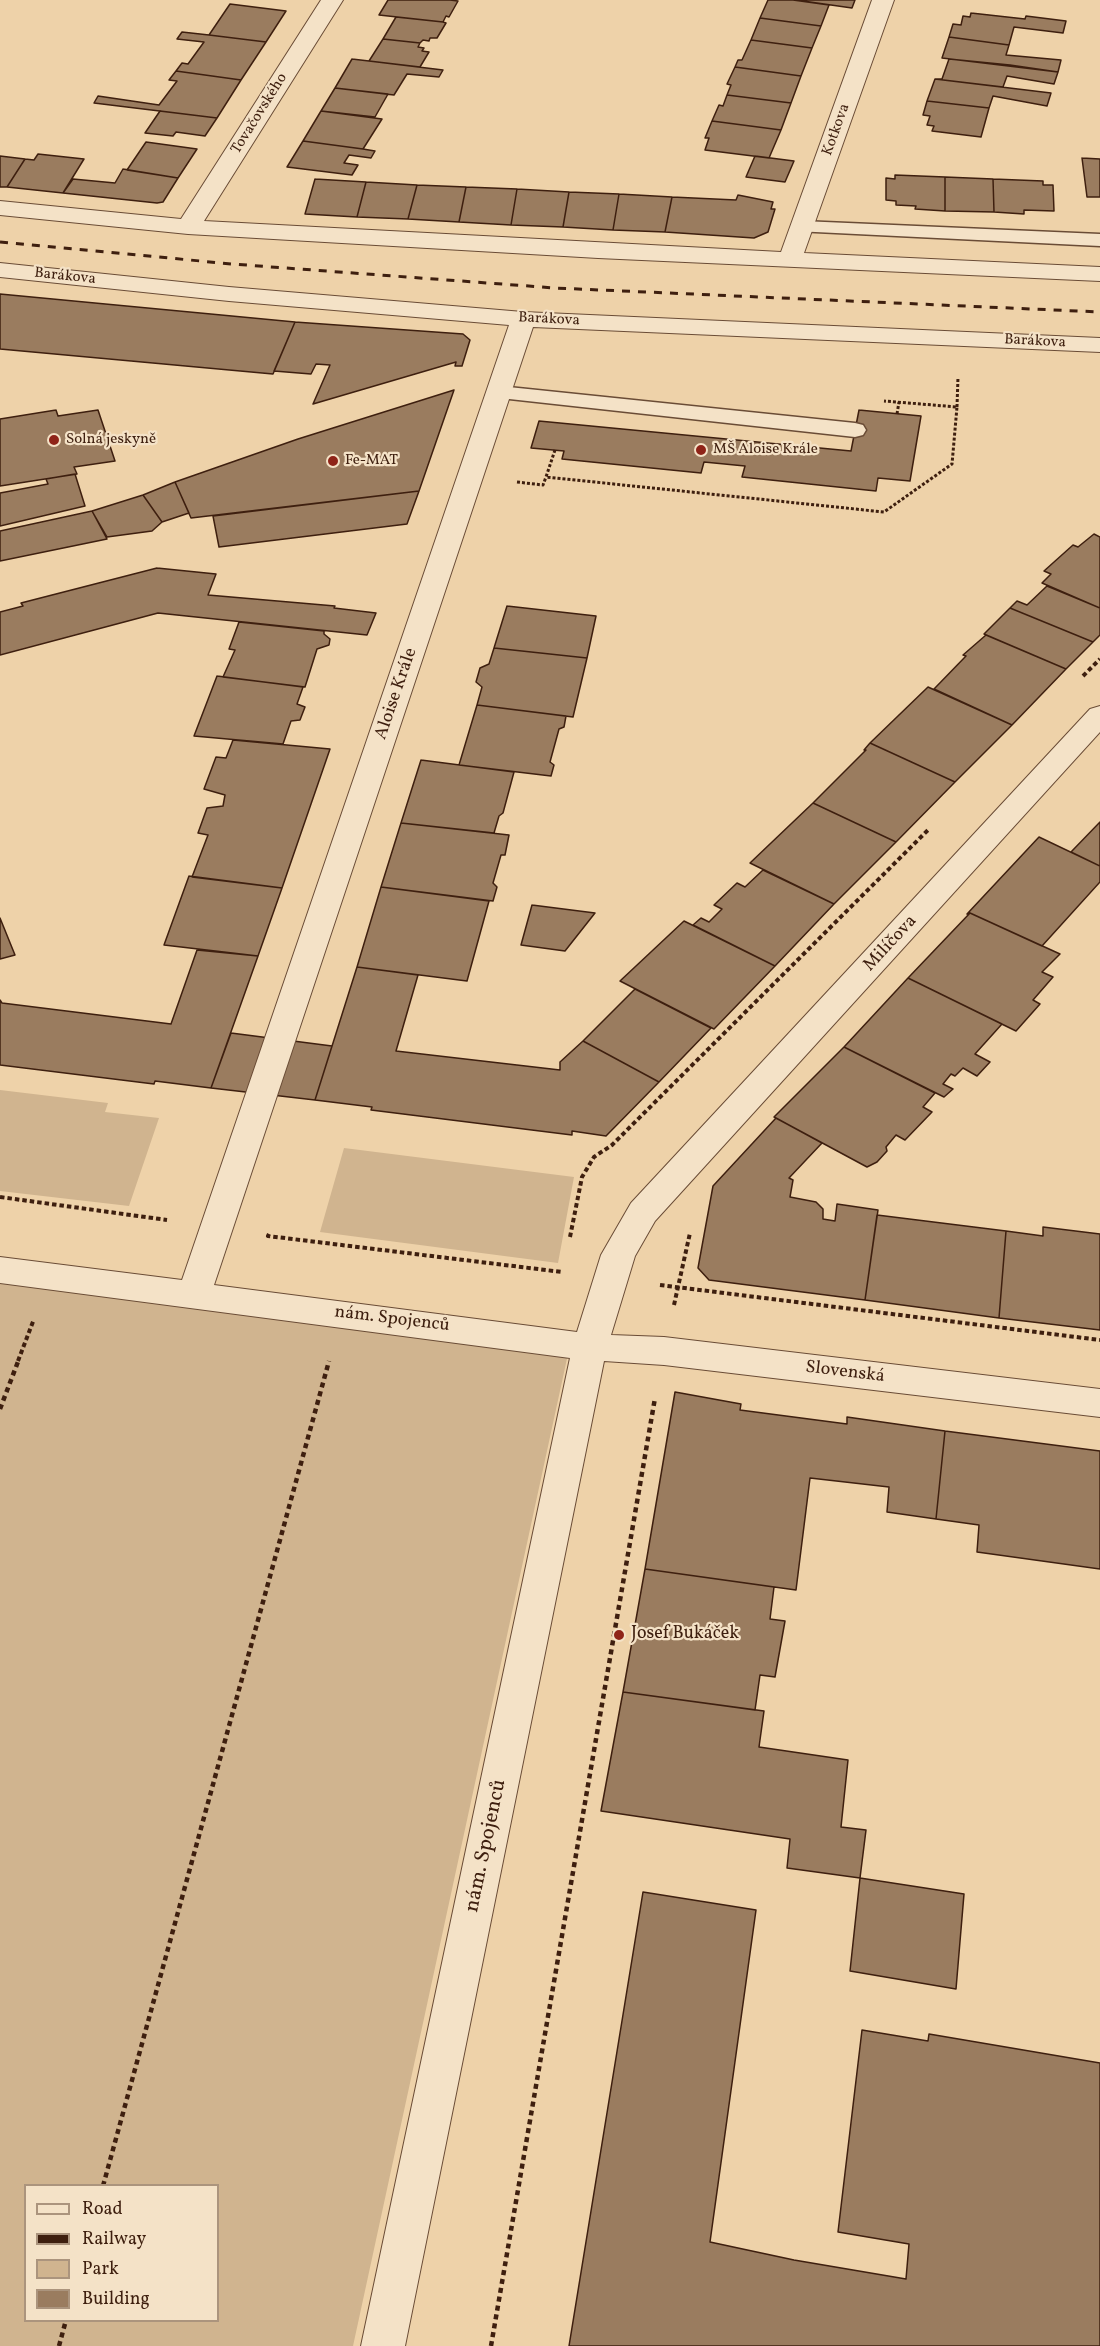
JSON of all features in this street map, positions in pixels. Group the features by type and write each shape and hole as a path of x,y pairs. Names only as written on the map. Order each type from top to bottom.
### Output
{"street":[{"name":"Tovačovského","path":"188,227 332,0"},
{"name":"Kotkova","path":"790,260 883,0"},
{"path":"0,208 188,227 790,260 1100,274"},
{"name":"Barákova","path":"0,270 229,294 524,319 1100,345"},
{"name":"Aloise Krále","path":"194,1294 524,319"},
{"name":"Milíčova","path":"681,1172 1100,715"},
{"name":"nám. Spojenců","path":"383,2346 590,1347 618,1255 638,1220 681,1172"},
{"name":"nám. Spojenců","path":"0,1270 590,1347"},
{"name":"Slovenská","path":"590,1347 664,1351 1100,1403"}],"lane":[{"path":"802,227 1100,240"},
{"path":"499,392 855,430"}],"path":[{"path":"897,414 899,402"},
{"path":"1075,684 1100,659"},
{"path":"570,1241 582,1177 594,1157 612,1145 932,826"},
{"path":"0,1197 174,1221"},
{"path":"270,1226 268,1236 564,1273 566,1262"},
{"path":"491,2346 664,1351 691,1228"},
{"path":"0,1409 50,1277"},
{"path":"611,1279 1100,1340"},
{"path":"104,2184 343,1314"},
{"path":"59,2346 65,2322"}],"green space":[{"path":"0,1090 108,1103 105,1112 159,1118 129,1206 0,1191"},
{"path":"344,1148 574,1177 558,1263 320,1232"},
{"path":"0,1277 568,1354 353,2346 0,2346"}],"building":[{"path":"388,0 458,1 449,17 446,16 443,22 379,15"},
{"path":"768,0 793,0 829,5 821,26 760,18"},
{"path":"796,0 855,0 852,8"},
{"path":"230,4 286,11 266,42 209,35"},
{"path":"971,13 1066,21 1063,33 1014,27 1009,45 949,37 953,24 961,25 963,16 970,17"},
{"path":"396,17 446,23 437,38 430,38 429,41 423,40 420,43 383,39"},
{"path":"760,18 821,26 812,48 751,40"},
{"path":"182,32 266,42 241,80 176,71 182,63 188,64 204,42 177,39"},
{"path":"949,37 1009,45 1006,55 1061,60 1058,72 942,58"},
{"path":"383,39 420,43 418,47 424,48 422,51 429,52 420,67 369,61"},
{"path":"751,40 812,48 801,76 735,67 738,60 742,60"},
{"path":"352,59 443,70 439,77 407,74 394,95 335,88"},
{"path":"949,59 1058,72 1054,84 1007,76 1003,87 935,79 942,79"},
{"path":"735,67 801,76 791,103 727,95 731,85 727,84"},
{"path":"176,71 241,80 217,118 94,103 98,96 159,105 177,81 169,80"},
{"path":"935,79 1051,93 1047,106 993,96 989,108 927,101"},
{"path":"335,88 388,94 375,117 321,111"},
{"path":"727,95 791,103 781,130 712,121 719,105 723,106"},
{"path":"927,101 989,108 981,137 932,131 934,126 927,125 930,116 923,115"},
{"path":"160,111 217,118 205,136 176,132 173,136 145,133"},
{"path":"321,111 382,119 363,149 303,141"},
{"path":"712,121 781,130 769,158 705,150 709,138 705,138"},
{"path":"303,141 375,151 371,158 349,155 344,163 358,165 352,175 287,167"},
{"path":"146,142 197,149 178,178 127,170"},
{"path":"38,154 84,159 63,193 7,187 25,159 34,160"},
{"path":"0,156 25,159 7,187 0,187"},
{"path":"755,156 794,161 785,182 746,177"},
{"path":"1082,158 1100,159 1100,197 1087,197"},
{"path":"123,169 178,178 163,202 157,203 63,193 73,179 115,183"},
{"path":"895,175 945,177 945,211 915,209 916,206 896,205 896,201 886,200 886,178 895,179"},
{"path":"945,177 993,179 994,212 945,211"},
{"path":"315,179 366,182 357,217 305,214"},
{"path":"993,179 1043,181 1043,185 1053,185 1054,211 1024,210 1024,214 994,212"},
{"path":"366,182 417,185 408,219 357,217"},
{"path":"417,185 466,187 459,222 408,219"},
{"path":"466,187 517,189 511,225 459,222"},
{"path":"517,189 569,192 563,227 511,225"},
{"path":"569,192 619,194 613,230 563,227"},
{"path":"619,194 672,197 665,232 613,230"},
{"path":"738,195 773,202 771,209 775,209 768,232 754,238 665,232 672,197 736,200"},
{"path":"0,294 295,322 273,374 0,349"},
{"path":"295,322 463,334 470,340 462,366 455,366 456,362 313,404 330,365 316,364 311,374 274,371"},
{"name":"Fe-MAT","path":"454,390 419,491 191,518 175,482 298,439"},
{"name":"Solná jeskyně","path":"56,410 58,416 98,410 115,461 74,467 77,474 0,486 0,419"},
{"name":"MŠ Aloise Krále","path":"859,410 921,416 910,481 878,478 876,491 742,477 745,466 704,462 701,473 562,459 564,451 531,448 539,421 851,451"},
{"path":"75,474 85,506 0,526 0,493 48,484 46,479"},
{"path":"175,482 189,513 162,522 143,495"},
{"path":"419,491 407,524 219,547 213,516"},
{"path":"143,495 162,522 152,531 107,537 92,511"},
{"path":"92,511 107,539 0,561 0,531"},
{"path":"1094,534 1100,537 1100,608 1042,583 1051,574 1044,571 1073,545 1078,547"},
{"path":"157,568 216,574 208,595 335,606 334,608 376,613 367,635 158,613 0,655 0,612 23,606 21,603"},
{"path":"1047,586 1100,608 1100,635 1093,642 1010,608 1017,601 1027,605"},
{"path":"507,606 596,616 587,658 494,648"},
{"path":"1010,608 1093,642 1066,669 984,634"},
{"path":"239,622 324,631 330,639 329,645 317,649 305,687 223,677 235,650 229,649"},
{"path":"986,635 1066,669 1012,725 934,689 966,656 963,655"},
{"path":"494,648 587,658 573,717 477,705 482,687 476,682 480,668 489,664"},
{"path":"217,676 303,687 297,704 305,707 300,720 291,721 283,744 194,736"},
{"path":"928,687 1012,725 955,782 870,743"},
{"path":"477,705 566,716 564,727 559,729 550,762 554,765 551,776 459,765"},
{"path":"233,740 330,749 282,888 192,877 208,835 198,833 207,808 223,806 225,795 204,789 216,757 226,758"},
{"path":"870,743 955,782 896,842 813,803 866,750 864,750"},
{"path":"421,760 514,772 503,813 499,816 494,833 401,823"},
{"path":"813,803 896,842 834,904 750,863"},
{"path":"1100,822 1100,866 1071,852"},
{"path":"401,823 509,835 505,855 501,855 493,883 497,887 493,901 381,887"},
{"path":"1039,837 1100,866 1100,882 1042,946 970,913 967,914"},
{"path":"763,870 834,904 775,966 693,925 701,918 709,922 722,909 714,905 737,883 745,887"},
{"path":"189,876 282,888 258,956 164,945"},
{"path":"381,887 489,901 467,981 357,967"},
{"path":"532,905 595,913 565,951 521,945"},
{"path":"970,913 1060,954 1042,972 1053,977 1033,1000 1040,1004 1016,1031 908,978"},
{"path":"0,918 15,955 0,959"},
{"path":"684,921 775,966 714,1029 620,981"},
{"path":"197,950 258,956 211,1088 155,1081 154,1084 0,1065 0,1000 2,1003 171,1024"},
{"path":"357,967 418,975 396,1051 560,1070 560,1062 583,1041 659,1082 606,1136 572,1131 572,1135 371,1110 372,1107 315,1100"},
{"path":"908,978 1002,1024 975,1054 990,1062 977,1076 963,1068 955,1076 951,1074 943,1084 953,1089 944,1097 844,1047"},
{"path":"635,989 711,1028 659,1082 583,1041"},
{"path":"231,1033 332,1046 315,1100 211,1088"},
{"path":"844,1047 935,1093 923,1107 932,1112 905,1140 896,1135 886,1147 887,1151 877,1162 867,1167 774,1117"},
{"path":"776,1118 822,1143 789,1178 793,1180 790,1197 816,1202 823,1209 823,1219 835,1221 837,1204 878,1210 865,1300 709,1280 698,1268 713,1186"},
{"path":"877,1215 1006,1231 999,1318 865,1300"},
{"path":"1043,1227 1100,1234 1100,1330 999,1318 1006,1231 1043,1236"},
{"path":"675,1392 741,1404 740,1410 847,1424 847,1417 945,1431 936,1519 887,1512 889,1487 810,1478 796,1590 645,1569"},
{"path":"945,1431 1100,1451 1100,1569 977,1552 979,1525 936,1519"},
{"path":"645,1569 774,1587 770,1619 785,1621 775,1677 760,1675 755,1710 623,1692"},
{"path":"623,1692 764,1711 759,1747 848,1760 841,1827 866,1830 860,1878 787,1868 790,1839 601,1811"},
{"path":"860,1878 964,1894 956,1989 850,1971"},
{"path":"643,1892 756,1910 710,2242 794,2260 906,2279 909,2244 838,2232 862,2030 928,2041 929,2034 1100,2063 1100,2346 569,2346"}],"railway":[{"path":"0,242 232,264 555,288 1100,312"}],"place":[{"name":"Solná jeskyně","path":"54,440"},
{"name":"MŠ Aloise Krále","path":"701,450"},
{"name":"Fe-MAT","path":"333,461"},
{"name":"Josef Bukáček","path":"619,1635"}]}
